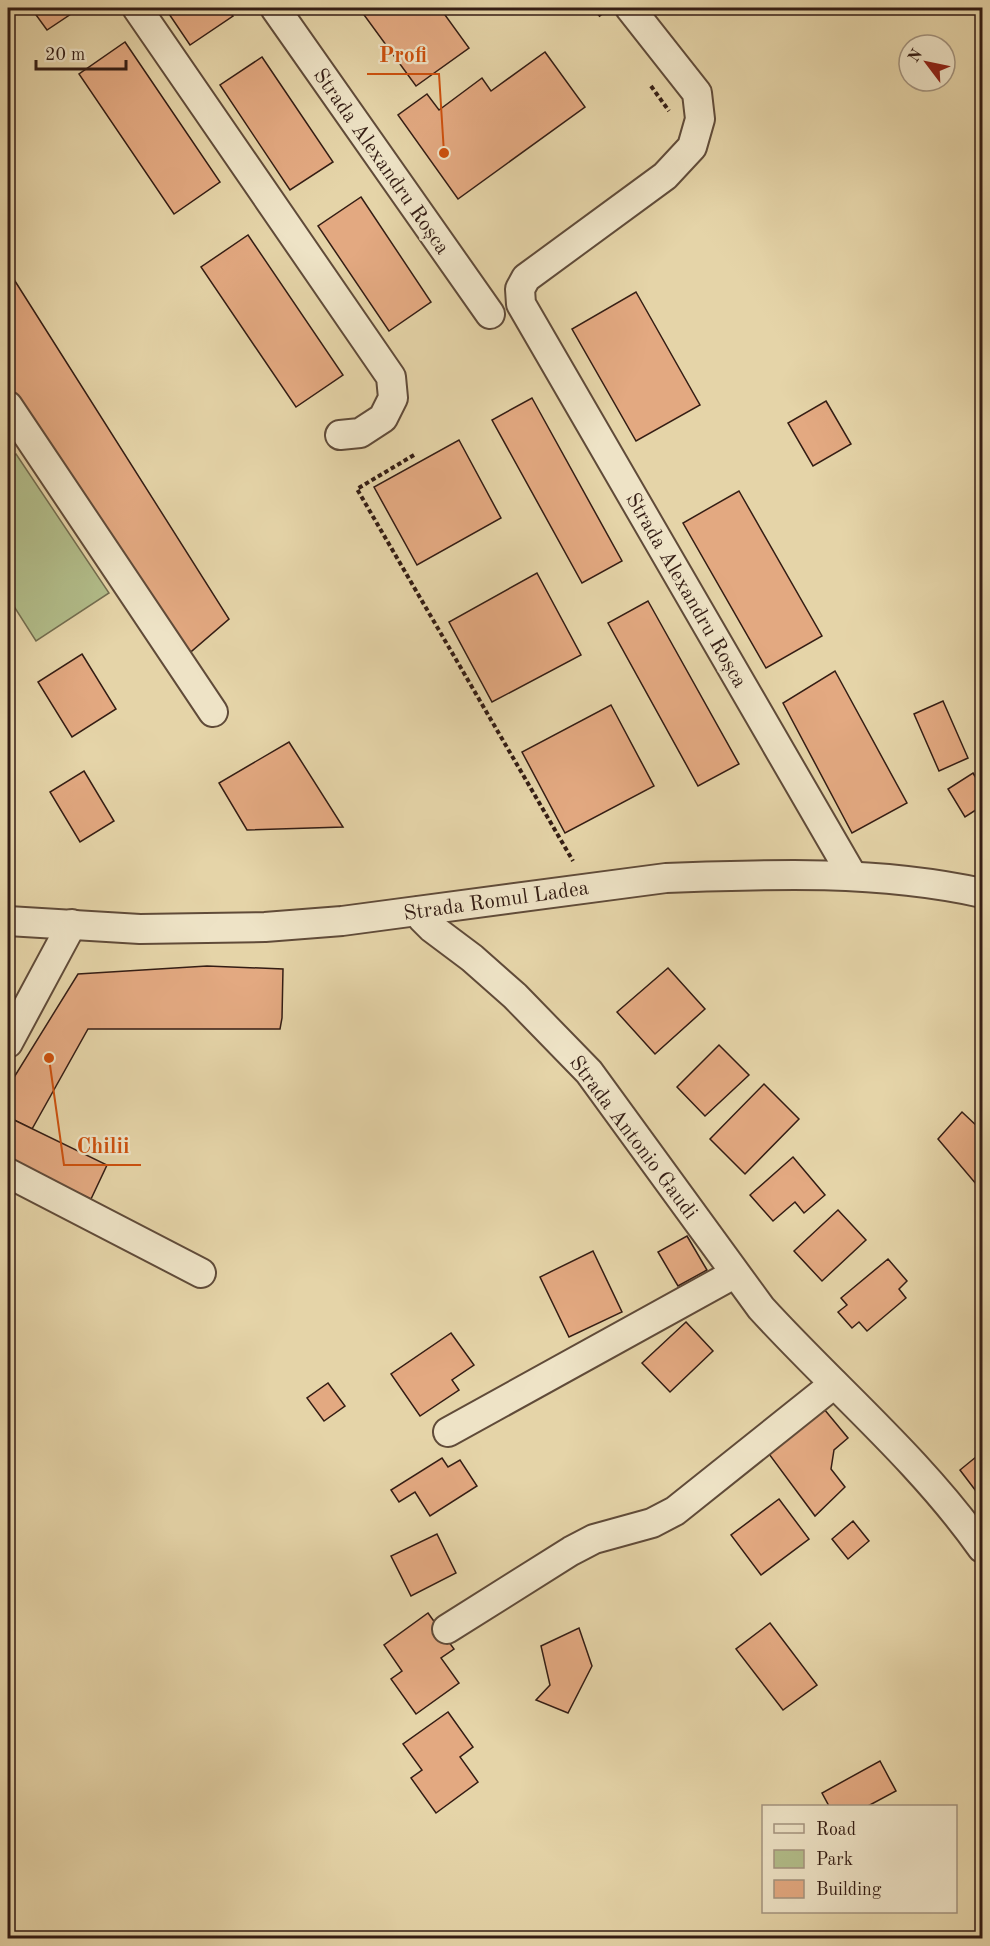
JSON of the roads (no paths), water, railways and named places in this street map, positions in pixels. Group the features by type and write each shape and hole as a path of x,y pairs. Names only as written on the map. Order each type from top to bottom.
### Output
{"street":[{"path":"137,8 391,377 393,398 383,418 360,433 340,435"},
{"name":"Strada Alexandru Roșca","path":"275,8 490,314"},
{"name":"Strada Alexandru Roșca","path":"630,8 697,93 700,119 692,147 665,176 526,278 520,289 521,304 852,875"},
{"path":"8,406 213,712"},
{"name":"Strada Romul Ladea","path":"8,921 140,928 265,927 342,921 666,878 719,876 852,875 938,884 982,893"},
{"name":"Strada Antonio Gaudi","path":"420,911 422,918 432,928 472,958 515,996 589,1072 760,1308 900,1450 941,1496 982,1548"},
{"path":"8,1043 72,924"},
{"path":"8,1173 201,1274"},
{"path":"448,1432 734,1274"},
{"path":"447,1629 594,1539 652,1523 675,1511 834,1384"}],"place":[{"name":"Profi","path":"444,153"},
{"name":"Chilii","path":"49,1058"}]}
